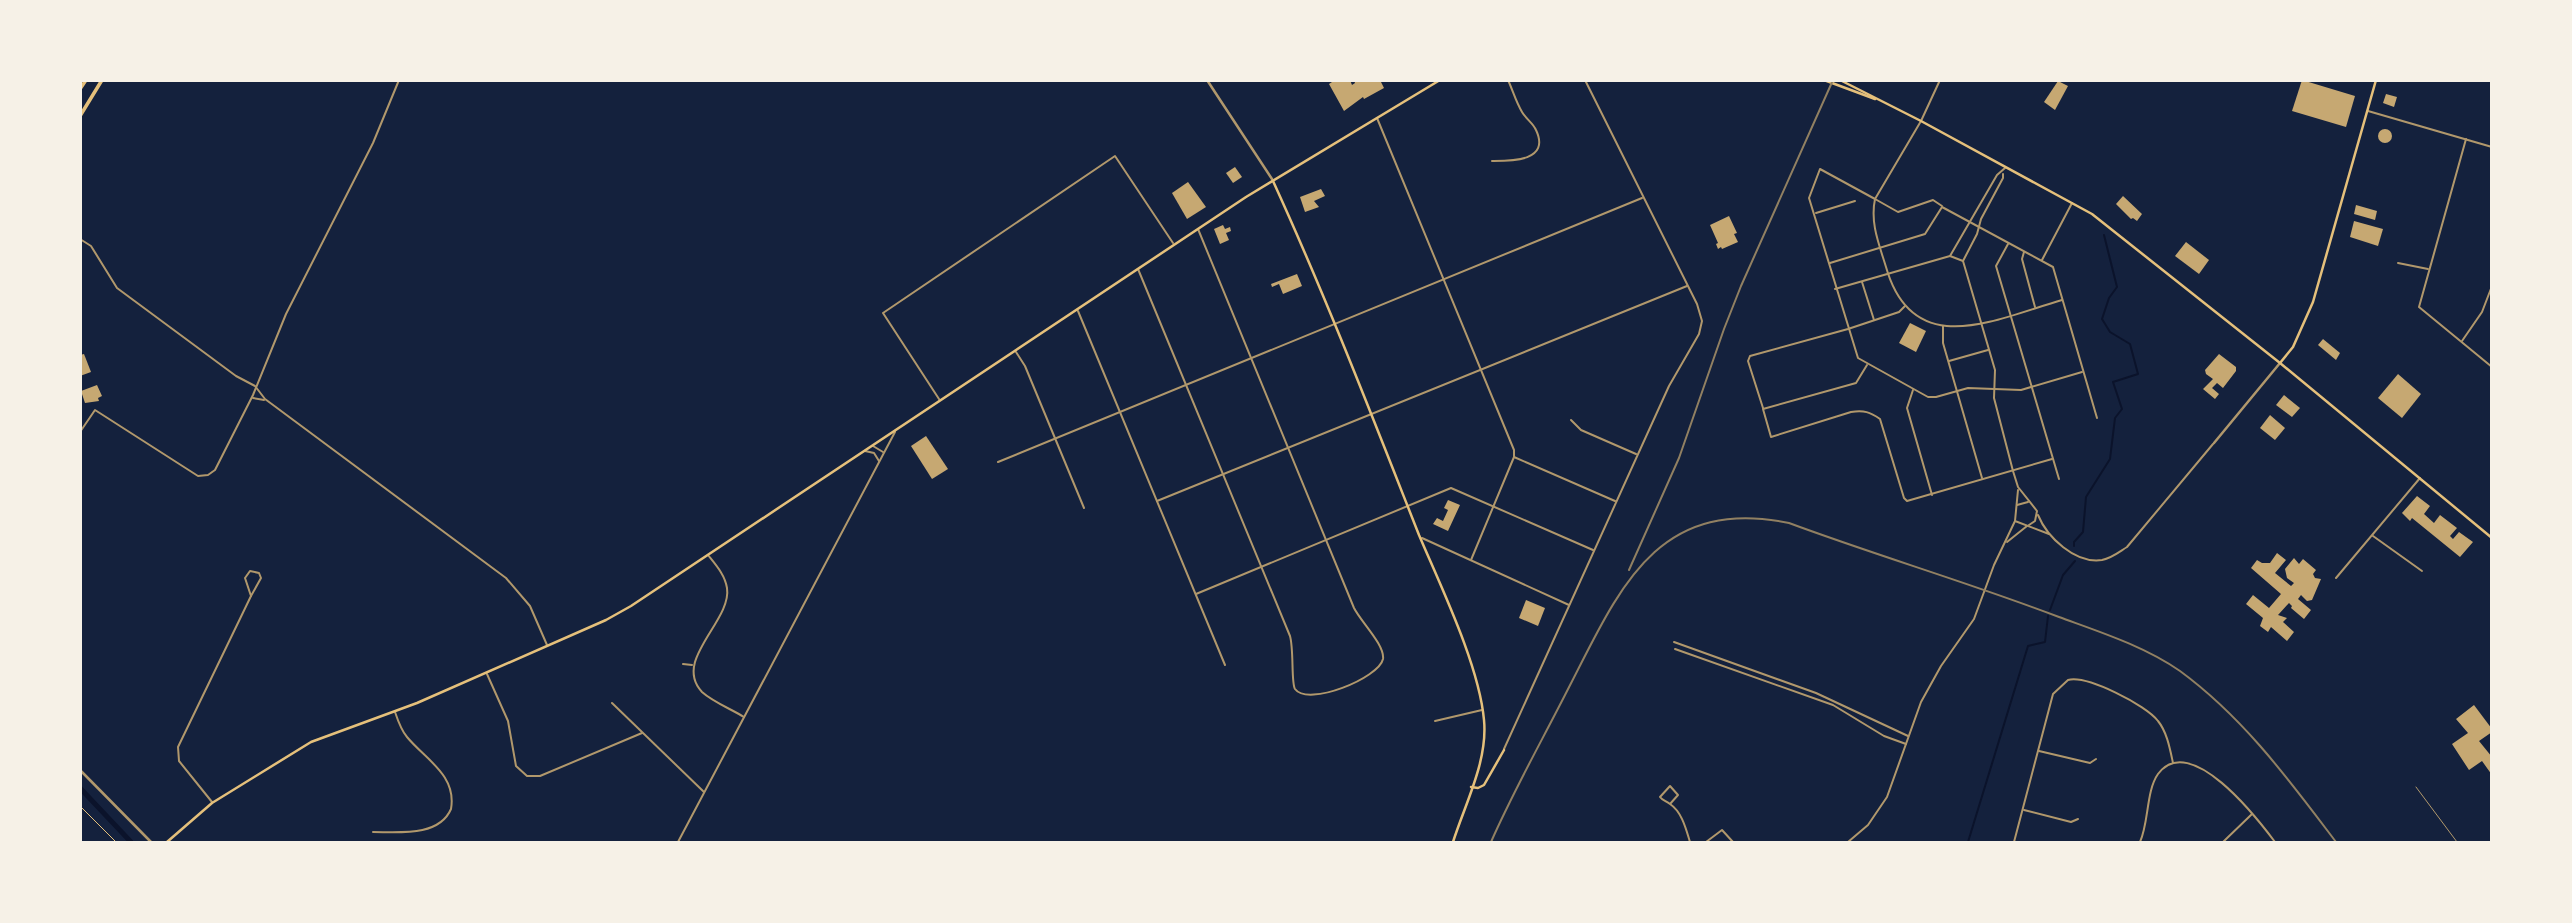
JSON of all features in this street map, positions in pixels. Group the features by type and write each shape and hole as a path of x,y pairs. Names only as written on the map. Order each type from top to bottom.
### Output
{"highway":[{"path":"80,89 86,80"},
{"path":"80,116 102,80"}],"main road":[{"path":"167,842 212,803 311,742 486,673 620,613 1272,179 1440,80"},
{"path":"1824,80 1881,101"},
{"path":"1840,80 2092,214 2280,363 2491,538"},
{"path":"2280,363 2293,347 2313,302 2376,80"},
{"path":"1272,179 1464,646 1483,710 1484,742 1453,842"},
{"path":"1471,787 1478,788 1483,785 1504,750"}],"street":[{"path":"80,432 95,411 198,476 208,475 215,470 251,398 286,314 373,143 397,91 399,80"},
{"path":"1207,80 1272,179"},
{"path":"1492,161 1525,160 1533,154 1538,145 1536,130 1521,110 1508,80"},
{"path":"1504,750 1669,386 1701,327 1701,315 1688,286 1586,80"},
{"path":"1940,80 1921,121 1875,199 1872,214 1887,273 1905,306 1926,321 1961,328 2062,300"},
{"path":"2367,111 2491,147"},
{"path":"1377,118 1514,450 1514,457 1471,561"},
{"path":"2466,139 2419,306 2491,367"},
{"path":"940,399 883,313 1115,156 1173,244"},
{"path":"2006,167 1963,261 1995,370 1994,398 2018,487 2036,507 2050,534"},
{"path":"2082,372 2021,390 1968,388 1928,397 1858,358 1809,198 1820,169 1898,212 1933,201 2053,267 2097,418"},
{"path":"1950,256 1997,175 2003,172"},
{"path":"998,462 1643,198"},
{"path":"1815,213 1855,201"},
{"path":"2042,261 2072,203"},
{"path":"1828,263 1925,234 1942,206"},
{"path":"1138,268 1290,636 1294,654 1293,684 1297,692 1305,696 1318,695 1360,680 1379,667 1383,653 1356,612 1197,229"},
{"path":"80,239 91,246 117,288 236,376 255,386 265,399 506,578 530,606 548,646"},
{"path":"2009,243 1996,266 2059,479"},
{"path":"2024,251 2022,260 2036,307"},
{"path":"1835,289 1950,256 1963,261"},
{"path":"2398,263 2429,270"},
{"path":"1862,281 1874,321"},
{"path":"1157,501 1688,286"},
{"path":"2461,342 2482,312 2491,293 2491,286"},
{"path":"1905,306 1899,312 1848,330 1750,356 1748,361 1771,437 1851,412 1870,412 1880,419 1904,498 1913,501 2052,458"},
{"path":"1077,308 1225,665"},
{"path":"1943,326 1943,343 1982,480"},
{"path":"1014,350 1025,366 1084,508"},
{"path":"1948,361 1988,350"},
{"path":"2015,521 2050,534 2078,557 2101,560 2112,557 2127,547 2280,363"},
{"path":"1763,410 1856,383 1868,364"},
{"path":"1914,389 1907,408 1932,495"},
{"path":"251,398 265,399"},
{"path":"83,418 87,421"},
{"path":"1572,420 1581,430 1637,455"},
{"path":"678,842 897,428"},
{"path":"872,445 884,453"},
{"path":"864,451 874,453 880,461"},
{"path":"1514,457 1616,502"},
{"path":"2336,578 2420,477"},
{"path":"1848,842 1868,825 1887,797 1930,685 1974,620 1994,565 2015,521 2018,487"},
{"path":"1196,594 1451,488 1594,551"},
{"path":"2017,505 2029,502"},
{"path":"2006,543 2035,521 2038,514"},
{"path":"2022,530 2034,528"},
{"path":"2372,535 2422,571"},
{"path":"1421,538 1569,605"},
{"path":"708,555 725,580 727,598 694,665 696,681 703,692 745,718"},
{"path":"212,803 178,761 178,747 261,578 259,573 253,570 244,578 251,596"},
{"path":"1674,642 1816,693 1909,736"},
{"path":"1675,649 1833,705 1884,736 1906,744"},
{"path":"683,664 694,665"},
{"path":"486,673 508,721 516,766 527,776 540,776 642,733"},
{"path":"2014,842 2053,694 2074,678 2084,679 2150,713 2159,722 2173,763"},
{"path":"612,703 704,793"},
{"path":"1435,721 1483,710"},
{"path":"373,832 426,829 442,822 451,809 450,789 442,773 430,758 405,736 394,711"},
{"path":"2038,751 2090,763 2096,759"},
{"path":"2140,842 2156,778 2163,769 2173,763 2189,762 2201,766 2252,814 2275,842"},
{"path":"80,770 150,842"},
{"path":"1670,804 1678,795 1670,786 1660,796 1685,823 1690,842"},
{"path":"2023,810 2071,822 2078,819"},
{"path":"2223,842 2252,814"},
{"path":"1706,842 1722,830 1734,842"}],"lane":[{"path":"2416,787 2457,842"}],"path":[{"path":"80,806 116,842"}],"building":[{"path":"1335,80 1350,80 1352,85 1354,80 1380,80 1384,88 1364,99 1363,97 1344,111 1329,84"},
{"path":"2302,80 2355,96 2346,127 2292,111"},
{"path":"2058,81 2068,86 2055,110 2044,102"},
{"path":"2386,94 2397,97 2394,107 2383,103"},
{"path":"2385,129 2390,131 2390,141 2385,143 2380,141 2378,136 2380,131"},
{"path":"1235,167 1242,177 1233,183 1226,173"},
{"path":"1188,182 1206,207 1187,219 1172,193"},
{"path":"1321,189 1325,196 1314,201 1319,207 1305,212 1300,197"},
{"path":"2123,196 2142,214 2137,221 2131,219 2116,204"},
{"path":"2356,205 2377,211 2375,220 2354,214"},
{"path":"1729,216 1738,242 1718,249 1710,225"},
{"path":"2354,221 2383,229 2378,246 2350,237"},
{"path":"1223,225 1225,229 1230,227 1231,231 1226,233 1229,240 1220,244 1214,229"},
{"path":"2186,242 2209,260 2199,274 2175,256"},
{"path":"1297,274 1302,286 1283,294 1279,284 1272,287 1271,284"},
{"path":"1910,323 1926,331 1916,352 1899,343"},
{"path":"2323,339 2340,353 2336,360 2318,345"},
{"path":"84,354 91,372 80,376 80,355"},
{"path":"2219,354 2236,367 2236,371 2223,388 2217,383 2212,388 2219,394 2215,399 2203,389 2213,379 2205,370"},
{"path":"2398,374 2421,394 2402,418 2378,398"},
{"path":"97,385 102,396 98,398 99,401 85,403 81,391"},
{"path":"2284,395 2300,408 2292,417 2276,405"},
{"path":"2270,415 2285,428 2275,440 2260,428"},
{"path":"926,436 948,469 932,479 911,446"},
{"path":"2417,496 2430,506 2424,514 2434,523 2440,515 2457,528 2450,536 2453,539 2459,532 2473,542 2460,557 2402,513"},
{"path":"1448,500 1460,505 1448,531 1433,524 1437,518 1443,521 1448,510 1444,508"},
{"path":"2277,553 2286,560 2275,573 2291,586 2294,583 2287,578 2285,569 2294,558 2299,564 2303,559 2316,570 2313,574 2315,578 2321,579 2312,600 2307,601 2301,595 2298,599 2311,610 2304,619 2289,603 2278,615 2287,618 2283,622 2294,632 2287,641 2271,627 2268,632 2260,626 2263,618 2246,604 2253,595 2269,608 2281,594 2251,568 2257,560 2270,563"},
{"path":"1526,600 1545,608 1538,626 1519,618"},
{"path":"2474,705 2492,729 2492,732 2479,741 2492,757 2492,775 2482,761 2469,770 2452,744 2468,733 2456,719"}],"waterway":[{"path":"2074,546 2074,542 2083,532 2086,497 2110,459 2115,418 2122,409 2113,382 2138,374 2130,344 2110,332 2102,319 2109,298 2117,287 2104,235"},
{"path":"2050,610 2063,575 2075,561"},
{"path":"1968,842 2028,646 2045,642 2048,616"},
{"path":"80,788 131,842"}],"railway":[{"path":"1629,570 1679,458 1741,286 1833,80"},
{"path":"1491,842 1517,786 1623,589 1646,561 1672,539 1704,524 1742,518 1789,523 2106,634 2152,654 2203,689 2245,729 2336,842"}]}
